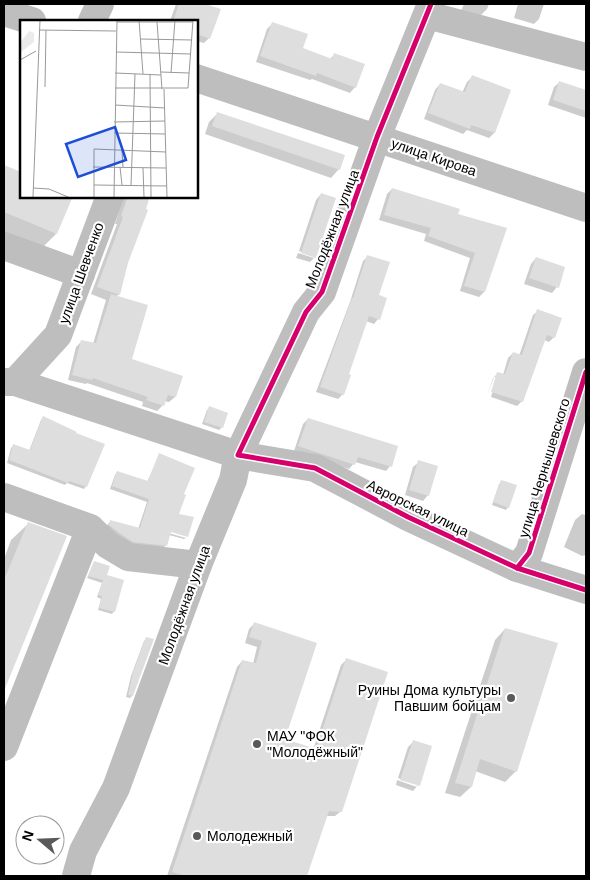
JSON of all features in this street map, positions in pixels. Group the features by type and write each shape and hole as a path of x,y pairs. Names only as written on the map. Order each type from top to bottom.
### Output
{"street":[{"path":"92,20 100,4"},
{"path":"429,9 586,56"},
{"name":"Молодёжная улица","path":"76,876 83,851 116,788 198,565 233,480 238,455 306,312 322,292 377,138 429,9"},
{"path":"4,12 29,20"},
{"name":"улица Кирова","path":"198,79 586,208"},
{"name":"улица Шевченко","path":"9,382 58,335 109,198"},
{"path":"4,246 81,274"},
{"name":"улица Чернышевского","path":"517,568 529,553 586,372"},
{"name":"Аврорская улица","path":"9,382 238,455 315,468 408,517 517,568 586,590"},
{"path":"4,497 90,528 108,545 128,557 198,565"},
{"path":"4,747 90,528"}],"building":[{"path":"179,4 205,4 221,9 210,39 198,35 198,20 173,20"},
{"path":"272,22 308,34 303,48 332,59 334,53 365,64 356,88 317,73 316,76 260,56"},
{"path":"472,75 511,90 495,133 471,125 470,129 428,113 440,83 465,92"},
{"path":"559,81 586,90 586,111 553,100"},
{"path":"217,112 345,155 340,170 212,126"},
{"path":"4,165 20,172 20,198 72,198 57,234 4,212"},
{"path":"392,188 460,209 458,214 507,228 485,292 464,286 475,253 428,236 431,228 384,215"},
{"path":"321,193 336,198 316,258 301,253"},
{"path":"127,198 149,198 146,209 148,210 128,263 120,295 97,287 123,217 121,216"},
{"path":"367,255 390,262 379,295 387,298 380,320 369,316 349,374 351,375 344,395 320,387"},
{"path":"536,257 565,267 559,288 529,278"},
{"path":"111,294 148,305 132,359 183,376 176,397 168,395 164,406 146,400 148,397 93,378 92,380 72,375 81,340 96,343"},
{"path":"537,309 562,318 555,338 547,335 523,402 491,392 497,372 505,374 513,352 522,355"},
{"path":"209,406 228,413 223,428 204,422"},
{"path":"43,416 76,433 105,444 87,487 69,481 68,483 9,460 13,444 30,450"},
{"path":"308,418 398,446 392,467 358,457 355,465 298,446"},
{"path":"159,453 195,468 184,494 186,495 179,514 194,517 188,537 171,532 167,546 133,542 109,525 110,520 140,528 149,499 112,486 117,471 148,481"},
{"path":"418,460 438,466 429,496 409,490"},
{"path":"501,480 517,485 509,508 493,502"},
{"path":"28,522 67,536 4,691 4,580"},
{"path":"94,561 110,566 107,575 124,580 115,612 99,608 102,596 98,595 103,580 88,576"},
{"name":"МАУ \"ФОК \"Молодёжный\"","path":"254,622 317,643 285,739 316,749 346,658 388,672 342,812 329,811 307,876 186,876 172,872 242,660 256,663 262,641 249,637"},
{"name":"Руины Дома культуры Павшим бойцам","path":"505,628 558,643 517,772 480,759 472,787 455,783"},
{"path":"146,637 154,639 133,696 128,695 133,672"},
{"path":"413,740 432,746 420,786 400,780"}],"cycle path":[{"path":"431,4 377,137 322,292 306,312 238,455 315,468 408,517 517,568 586,590"},
{"path":"517,568 529,553 586,372"}],"place":[{"name":"Руины Дома культуры Павшим бойцам","path":"511,698"},
{"name":"МАУ \"ФОК \"Молодёжный\"","path":"257,744"},
{"name":"Молодежный","path":"197,836"}]}
